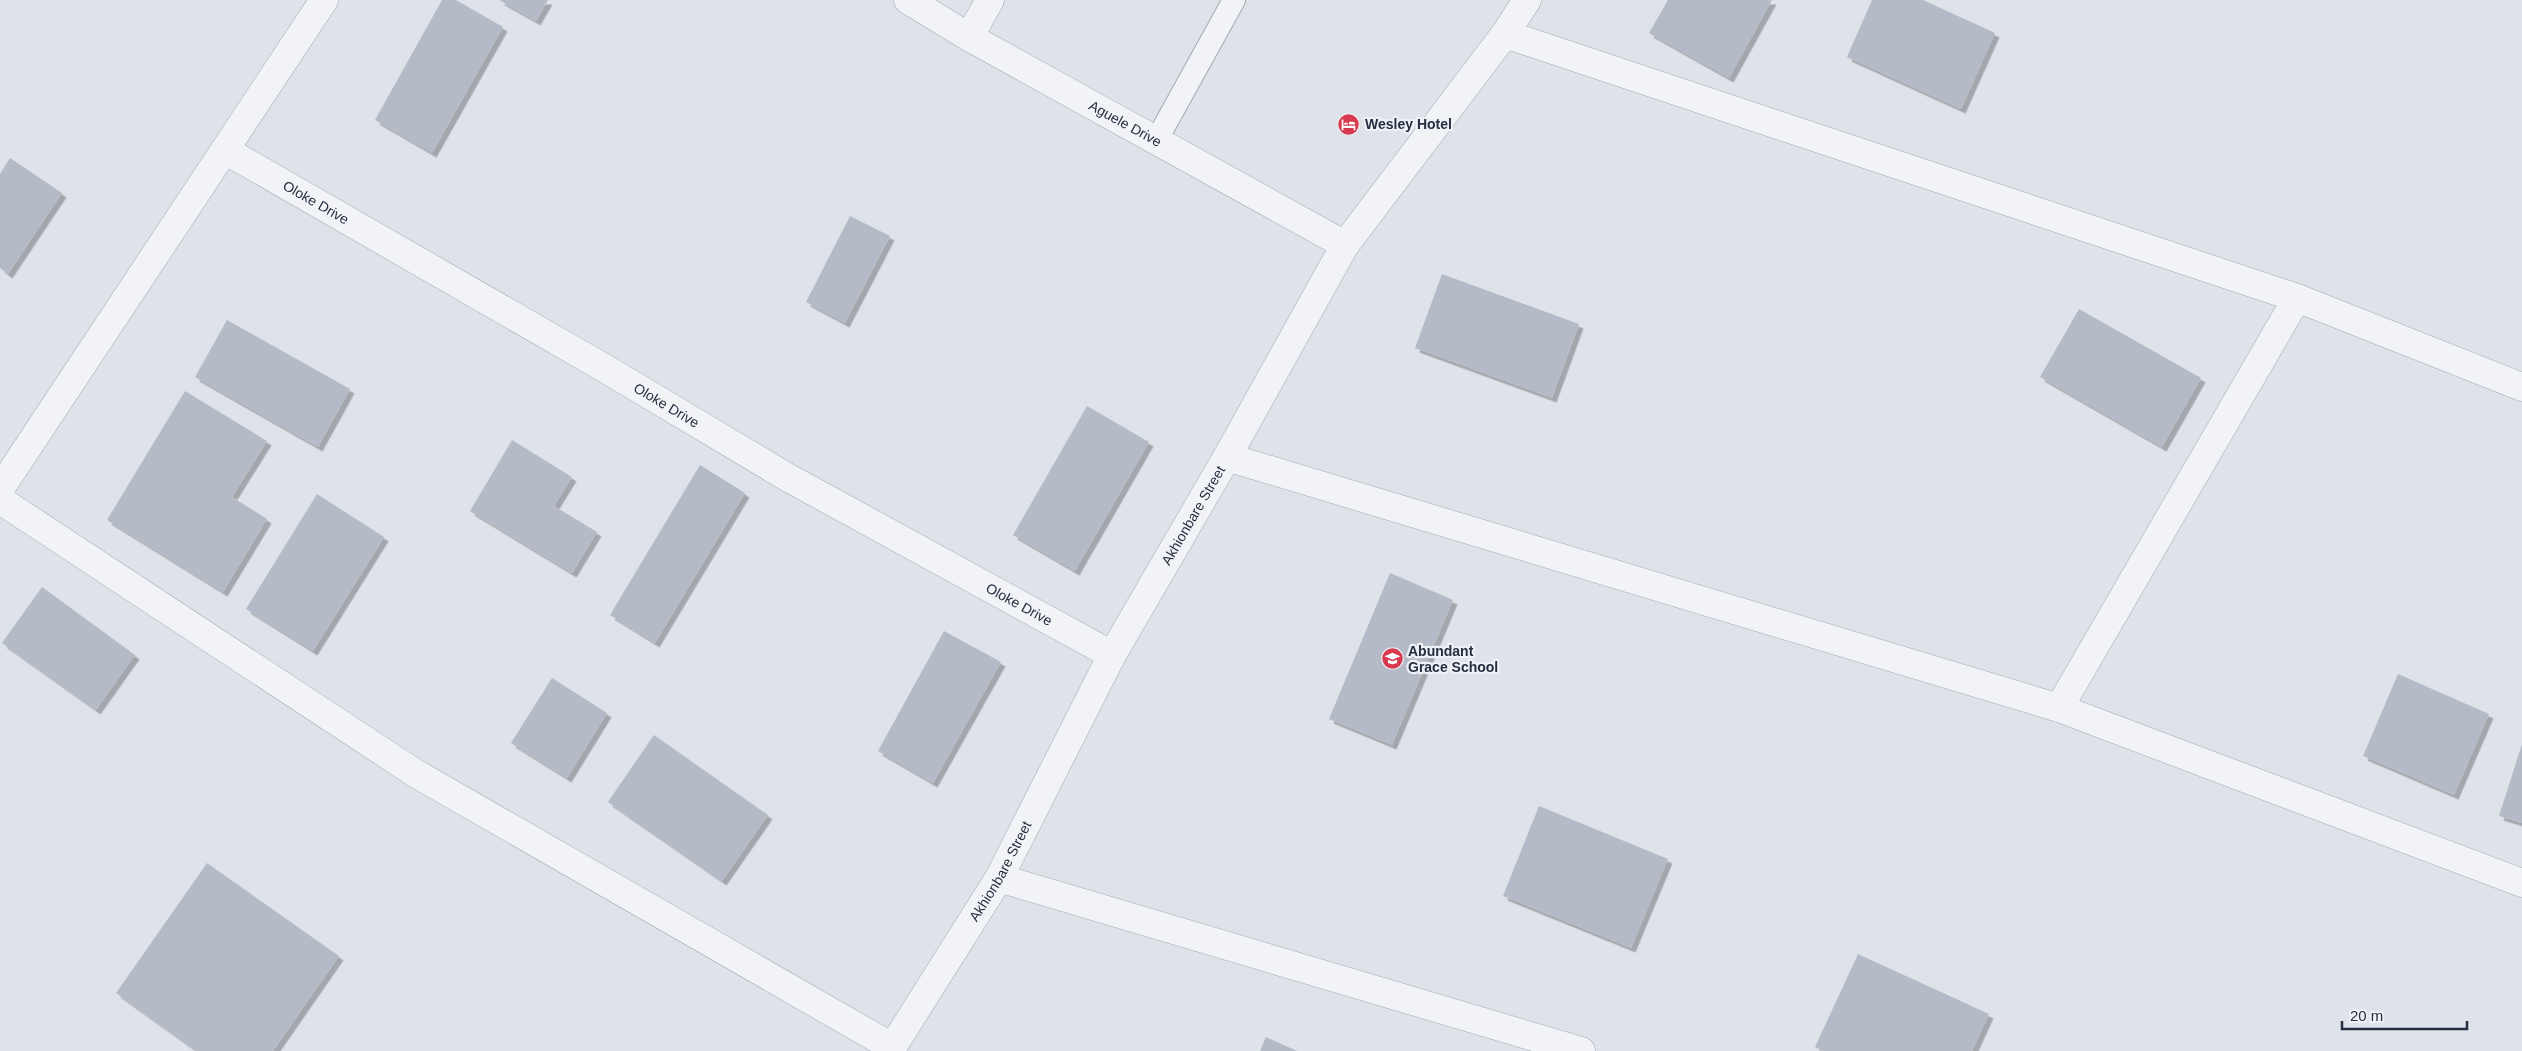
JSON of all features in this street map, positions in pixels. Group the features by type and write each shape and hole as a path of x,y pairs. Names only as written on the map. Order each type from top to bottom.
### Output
{"street":[{"path":"0,489 324,0"},
{"name":"Aguele Drive","path":"908,0 969,37 1345,245"},
{"path":"969,37 990,0"},
{"name":"Akhionbare Street","path":"891,1049 999,878 1112,654 1227,457 1345,245 1505,34 1527,0"},
{"path":"1505,34 2297,298 2522,387"},
{"name":"Oloke Drive","path":"226,150 606,369 787,478 1112,654"},
{"path":"2059,708 2297,298"},
{"path":"1227,457 2059,708 2522,883"},
{"path":"0,500 415,773 891,1049"},
{"path":"999,878 1581,1051"}],"lane":[{"path":"1156,141 1234,0"}],"building":[{"path":"442,0 456,0 503,27 432,153 375,120"},
{"path":"499,0 548,0 536,21"},
{"path":"1668,0 1772,0 1729,78 1649,33"},
{"path":"1872,0 1923,0 1995,33 1961,109 1847,57"},
{"path":"10,158 62,193 8,274 0,268 0,174"},
{"path":"850,216 890,236 845,323 806,302"},
{"path":"1442,274 1579,324 1552,398 1415,348"},
{"path":"2079,309 2201,378 2162,447 2040,377"},
{"path":"227,320 350,389 318,447 195,377"},
{"path":"185,391 267,441 232,497 267,519 223,592 107,520"},
{"path":"1087,406 1149,442 1075,571 1013,535"},
{"path":"512,440 572,477 554,506 597,532 572,573 470,511"},
{"path":"700,465 745,493 655,643 610,615"},
{"path":"317,494 384,537 313,651 246,609"},
{"path":"1390,573 1453,600 1392,745 1329,719"},
{"path":"42,587 135,655 96,710 2,643"},
{"path":"944,631 1001,662 933,783 878,751"},
{"path":"2398,674 2489,714 2454,795 2363,756"},
{"path":"552,678 607,713 567,778 511,743"},
{"path":"654,735 768,815 722,881 608,802"},
{"path":"2522,744 2522,823 2499,816"},
{"path":"1539,806 1668,859 1631,948 1503,896"},
{"path":"207,863 339,956 273,1051 197,1051 116,993"},
{"path":"1858,954 1989,1014 1972,1051 1823,1051 1815,1047"},
{"path":"1266,1037 1297,1051 1260,1051"}],"place":[{"name":"Wesley Hotel","path":"1349,124"},
{"name":"Abundant Grace School","path":"1392,659"}]}
